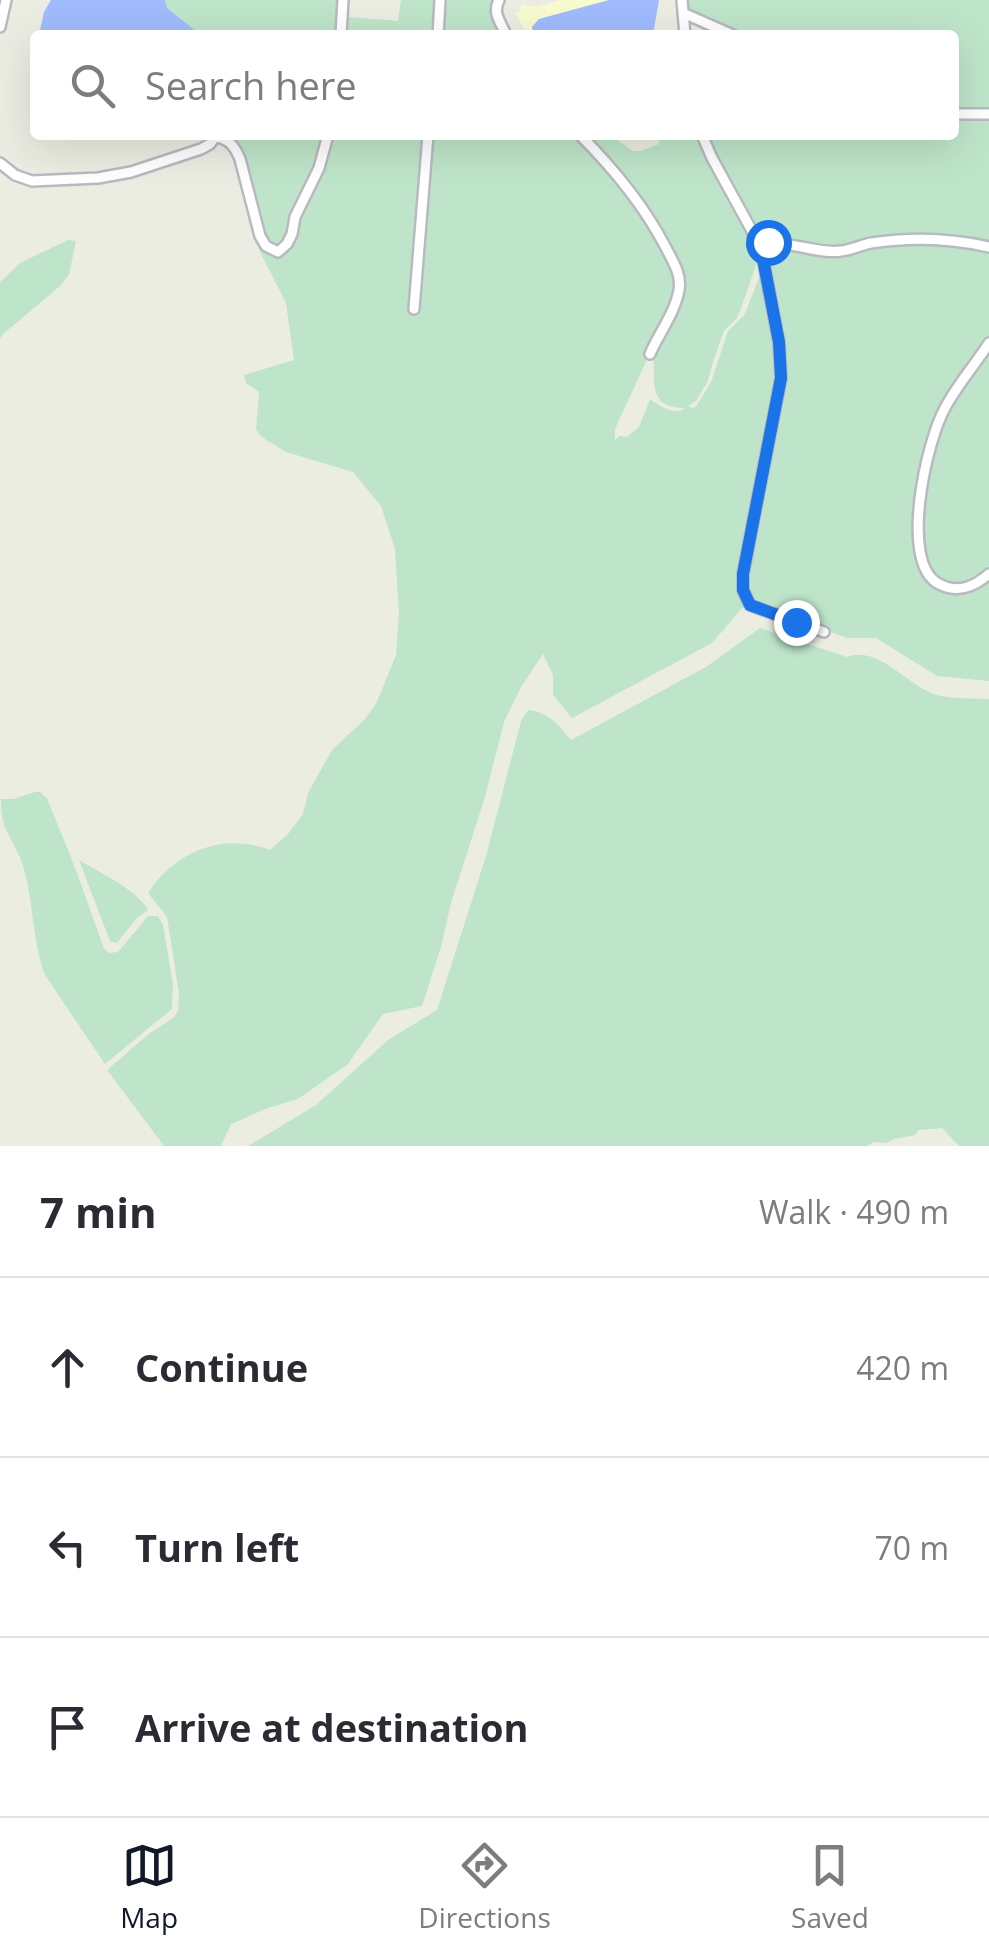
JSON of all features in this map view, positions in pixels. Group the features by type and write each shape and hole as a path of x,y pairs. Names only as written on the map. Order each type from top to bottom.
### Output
{"street":[{"path":"0,27 6,0"},
{"path":"341,30 343,0"},
{"path":"438,30 440,0"},
{"path":"499,0 496,15 504,30"},
{"path":"682,0 685,30"},
{"path":"683,13 722,30"},
{"path":"959,114 989,114"},
{"path":"0,162 32,182 109,177 201,149 213,140"},
{"path":"224,140 240,159 260,236 266,246 278,252 288,244 327,140"},
{"path":"414,309 428,140"},
{"path":"585,140 644,208 678,274 676,302 650,354"},
{"path":"704,140 763,259 779,342 781,378 743,590 750,605 824,632"},
{"path":"752,232 778,244 838,252 868,243 913,239 989,246"},
{"path":"763,259 778,244"},
{"path":"989,344 935,428 923,476 919,533 926,572 937,583 967,588 989,574"}],"shaded area":[{"path":"165,0 349,0 348,17 398,21 401,0 493,0 499,30 195,30 167,8"},
{"path":"686,0 989,0 989,111 959,109 959,30 728,30 686,12"},
{"path":"959,119 989,119 989,243 939,234 874,239 836,248 763,236 756,230 708,140 959,140"},
{"path":"579,140 632,197 673,267 676,286 672,305 615,429 615,440 627,437 639,427 650,399 672,411 685,408 666,404 658,397 654,385 654,353 678,306 683,285 674,254 654,216 589,140 617,140 633,151 641,151 659,144 659,140 700,140 758,260 737,318 724,331 708,381 696,401 688,406 697,405 711,382 728,331 745,314 763,267 779,378 739,579 745,605 712,643 572,718 553,695 553,675 543,654 504,722 422,1006 383,1014 348,1064 298,1099 231,1124 221,1146 164,1146 107,1070 178,1011 179,993 167,917 148,893 172,866 202,849 235,843 270,850 288,834 303,814 308,793 332,750 376,704 396,655 399,613 395,549 381,506 353,472 286,452 260,436 256,429 259,392 246,383 244,375 294,360 286,303 255,242 262,235 236,142"},
{"path":"68,240 76,241 69,275 0,339 0,282 20,263"},
{"path":"912,242 951,244 989,252 989,336 934,423 919,474 915,531 918,557 927,577 942,590 961,594 989,579 989,681 937,676 876,638 847,638 758,605 750,600 746,583 784,379 766,261 782,248 813,251"},
{"path":"989,352 989,568 968,582 953,583 934,572 926,555 922,533 926,483 936,438 947,413"},
{"path":"760,628 847,657 871,657 941,696 989,699 989,1146 959,1146 942,1128 919,1130 915,1135 867,1146 248,1146 316,1105 388,1040 437,1010 486,856 521,721 528,710 547,716 571,740 706,667"},
{"path":"35,792 47,798 104,949 118,952 148,916 158,916 163,925 173,984 172,1009 105,1064 45,975 23,866 5,828 1,799"},
{"path":"79,860 127,889 148,910 117,943 110,941"}],"sand":[{"path":"560,0 609,0 540,19 536,30 524,30 515,12 521,11 521,4 535,7"}],"water":[{"path":"51,0 165,0 167,8 195,30 40,30"},
{"path":"609,0 659,0 654,30 532,30 539,19"}],"route":[{"path":"768,242 778,244 763,259 779,342 781,378 743,590 750,605 796,622"}]}
